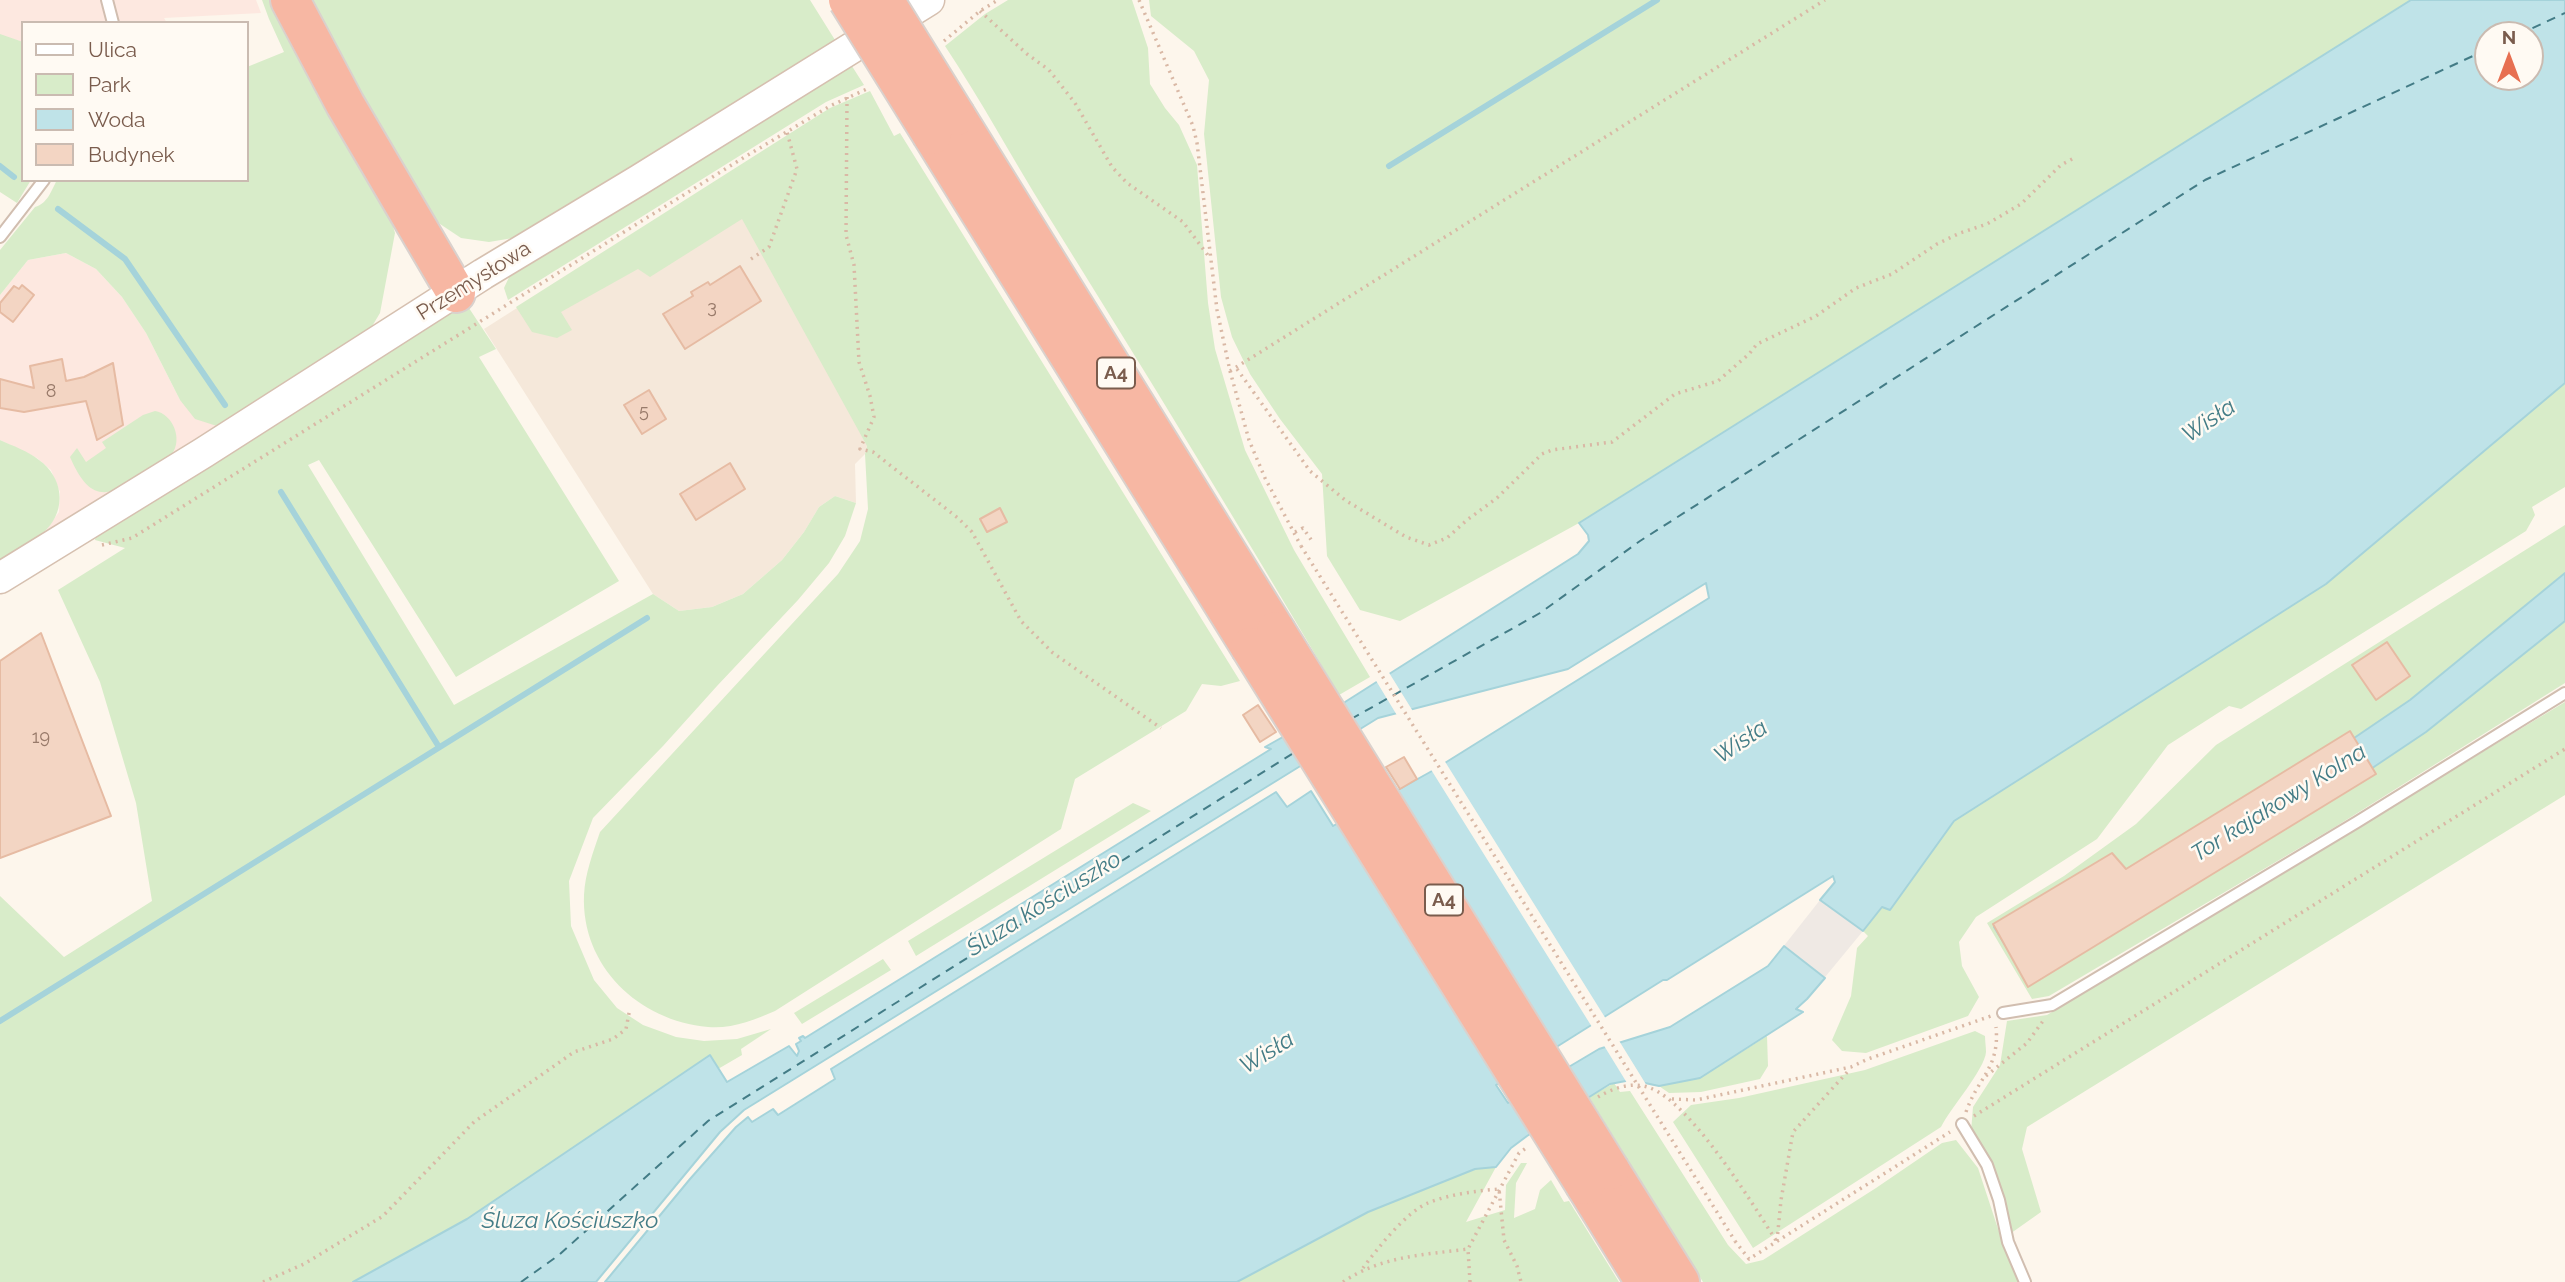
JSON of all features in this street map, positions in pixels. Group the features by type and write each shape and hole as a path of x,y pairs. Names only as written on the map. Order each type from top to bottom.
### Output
{"highway":[{"path":"290,0 345,104 456,293"},
{"name":"A4","path":"849,0 944,125 1598,1177 1680,1282"},
{"name":"A4","path":"884,0 944,125"},
{"name":"A4","path":"1598,1177 1645,1282"}],"main road":[{"name":"Przemysłowa","path":"11,571 929,0"}],"lane":[{"path":"107,0 112,21"},
{"path":"0,237 42,182"},
{"path":"2003,1013 2052,1005 2357,822 2565,692"},
{"path":"1962,1124 1987,1165 1999,1200 2008,1242 2025,1282"}],"path":[{"path":"940,45 980,11 998,0"},
{"path":"1139,0 1193,126 1201,158 1217,310 1230,372 1249,440 1265,478 1301,546 1735,1241 1749,1259 2565,748"},
{"path":"1230,372 1825,0"},
{"path":"980,11 1027,54 1049,70 1075,103 1112,167 1127,183 1183,222 1212,259"},
{"path":"93,545 108,545 132,538 787,132 847,97 876,84"},
{"path":"847,97 846,235 854,265 859,362 874,417 860,449 873,452 972,532 1021,621 1053,653 1161,728"},
{"path":"751,259 769,247 797,169 787,132"},
{"path":"1237,369 1310,471 1345,500 1406,537 1429,545 1447,538 1497,498 1542,454 1552,450 1612,442 1675,394 1718,381 1757,344 1806,322 1856,288 1892,274 1937,244 1987,224 2021,204 2061,165 2076,157"},
{"path":"1295,532 1303,528 1312,541"},
{"path":"1984,1077 2027,1043 2052,1005"},
{"path":"263,1282 304,1264 383,1216 474,1122 573,1052 613,1039 626,1029 630,1008"},
{"path":"1671,1099 1696,1100 1851,1067 1995,1014 1998,1045 1995,1060 1973,1094 1962,1124"},
{"path":"1777,1242 1793,1132 1851,1067"},
{"path":"1615,1087 1648,1087 1671,1099 1729,1168 1777,1242"},
{"path":"1470,1282 1468,1249 1519,1153"},
{"path":"1343,1282 1363,1268 1385,1238 1426,1203 1499,1189"},
{"path":"1499,1189 1504,1240 1517,1266 1521,1282"},
{"path":"1363,1268 1402,1258 1468,1249"}],"shaded area":[{"path":"0,0 256,0 261,13 164,18 166,21 21,21 21,41 0,35"},
{"path":"790,134 873,419 865,454 855,464 856,503 835,496 819,507 782,560 743,594 712,607 679,611 653,594 484,329"},
{"path":"66,253 96,269 122,297 146,333 180,400 220,427 123,489 45,531 59,512 60,492 51,470 37,458 0,440 0,295 28,260"},
{"path":"1820,900 1863,931 1807,999 1768,966"}],"green space":[{"path":"262,0 270,0 297,54 384,196 395,233 380,313 368,333 220,427 195,419 180,400 146,333 122,297 96,269 66,253 28,260 0,295 0,250 35,207 46,200 56,182 248,182 248,67 284,52"},
{"path":"302,0 810,0 835,40 519,237 489,242 461,238 434,220 335,63 330,34"},
{"path":"1008,0 1132,0 1148,48 1150,84 1179,125 1197,165 1208,303 1215,349 1245,450 1294,550 1370,677 1339,695 945,46 985,14"},
{"path":"1149,0 2411,0 1579,523 1400,621 1360,610 1327,556 1322,474 1250,374 1232,337 1221,297 1204,134 1209,80 1194,51 1151,16"},
{"path":"0,34 21,41 21,182 30,182 17,203 0,192"},
{"path":"850,63 864,85 826,102 508,300 504,288 511,273"},
{"path":"870,91 894,136 900,133 1240,681 1221,686 1202,684 1186,711 1075,779 1061,829 775,1011 726,1027 683,1023 659,1014 619,985 592,945 586,921 584,895 592,855 600,832 838,574 860,541 868,509 865,454 867,446 742,219 650,277 638,269 561,312 572,330 557,338 532,332 516,307 830,108"},
{"path":"465,302 496,349 479,357 619,581 456,677 319,460 308,465 454,705 653,594 679,611 712,607 743,594 782,560 819,507 835,496 856,503 845,536 829,563 663,746 593,818 569,881 571,926 594,980 617,1008 643,1025 676,1037 704,1041 737,1039 771,1029 741,1049 742,1055 718,1069 710,1055 467,1219 353,1282 0,1282 0,896 64,957 152,901 136,803 100,682 58,590 125,548 95,540 97,530"},
{"path":"2565,383 2565,487 2532,507 2535,515 2526,531 2241,709 2229,706 2168,745 2097,839 1976,917 1959,942 1962,966 1979,997 1968,1016 1866,1053 1842,1051 1832,1040 1851,996 1857,948 1868,936 1863,931 1882,907 1890,910 1954,821 2326,584"},
{"path":"155,411 167,417 174,428 177,441 172,454 120,488 101,492 85,483 70,457 77,448 86,462 106,448 102,442 143,415"},
{"path":"0,440 30,454 47,467 57,484 59,503 53,522 46,530 0,561"},
{"path":"2565,525 2565,683 2335,827 2049,996 2032,999 1987,923 2064,876 2136,824 2216,745"},
{"path":"2565,702 2565,795 2027,1127 2022,1149 2041,1212 2007,1236 1971,1132 1973,1107 2000,1065 2007,1021 2047,1015"},
{"path":"1133,803 1151,811 916,956 908,941"},
{"path":"883,959 891,970 802,1024 794,1013"},
{"path":"1975,1031 1985,1036 1984,1059 1941,1127 1753,1248 1673,1122 1691,1105 1739,1098 1865,1070"},
{"path":"1767,1036 1768,1066 1760,1079 1701,1092 1669,1093 1659,1086 1700,1078"},
{"path":"1614,1083 1620,1092 1630,1091 1728,1245 1746,1264 1763,1260 1942,1143 1956,1140 1978,1168 2004,1247 2019,1282 1703,1282 1589,1097"},
{"path":"1521,1163 1527,1163 1516,1183 1514,1218 1535,1209 1540,1190 1551,1180 1564,1202 1569,1201 1619,1282 1237,1282 1367,1212 1475,1169 1496,1167 1466,1222 1505,1210 1506,1185"}],"water":[{"path":"2411,0 2565,0 2565,383 2326,584 1954,821 1890,910 1882,907 1863,931 1820,900 1835,882 1833,876 1496,1085 1508,1103 1599,1049 1670,1027 1768,966 1784,946 1825,978 1796,1009 1803,1012 1700,1078 1659,1086 1631,1080 1610,1084 1527,1136 1511,1148 1496,1167 1475,1169 1368,1212 1237,1282 605,1282 690,1179 748,1117 752,1122 773,1109 778,1115 835,1079 831,1069 1276,792 1287,807 1311,791 1333,826 1432,771 1709,598 1706,583 1568,669 1378,718 744,1110 720,1132 596,1282 353,1282 467,1219 710,1055 727,1082 789,1046 797,1056 799,1051 796,1044 801,1041 799,1038 805,1038 1271,749 1265,747 1345,702 1578,554 1589,541 1579,523"},
{"name":"Tor kajakowy Kolna","path":"2565,573 2565,621 2426,732 2344,787 2025,977 1994,927 2103,859 2119,878 2332,753 2410,700"}],"pier":[{"path":"1388,671 1414,713 1398,717 1375,679"},
{"path":"1444,760 1606,1019 1592,1027 1430,768"},
{"path":"1618,1039 1647,1086 1627,1083 1603,1044"}],"building":[{"path":"740,266 761,301 685,349 663,314 693,296 691,292 708,282 710,285"},
{"path":"22,285 34,295 13,322 0,312 0,303 14,286 19,289"},
{"path":"62,359 66,381 84,377 113,363 123,425 97,440 86,401 24,412 0,408 0,379 34,388 30,366"},
{"path":"649,390 666,419 642,434 624,405"},
{"path":"730,463 745,489 696,520 680,494"},
{"path":"1000,508 1007,522 987,532 980,519"},
{"path":"41,633 111,816 0,858 0,661"},
{"path":"2387,642 2410,676 2376,700 2352,665"},
{"path":"1258,705 1276,732 1260,742 1243,715"},
{"path":"2350,731 2376,774 2028,987 1993,924 2112,853 2126,869"},
{"path":"1404,757 1417,779 1400,789 1386,767"}],"waterway":[{"path":"1389,166 1657,0"},
{"path":"0,166 14,177"},
{"path":"58,209 125,259 225,405"},
{"path":"281,492 439,747"},
{"path":"0,1021 647,618"}],"ferry route":[{"path":"2544,23 2565,13"},
{"path":"1351,719 1540,613 1640,541 2205,180 2474,55"},
{"path":"521,1282 559,1255 708,1121 1295,752"}],"water label":[{"name":"Wisła","path":"2209,421"},
{"name":"Wisła","path":"1741,742"},
{"name":"Śluza Kościuszko","path":"1044,904"},
{"name":"Wisła","path":"1267,1053"},
{"name":"Śluza Kościuszko","path":"570,1221"}]}
